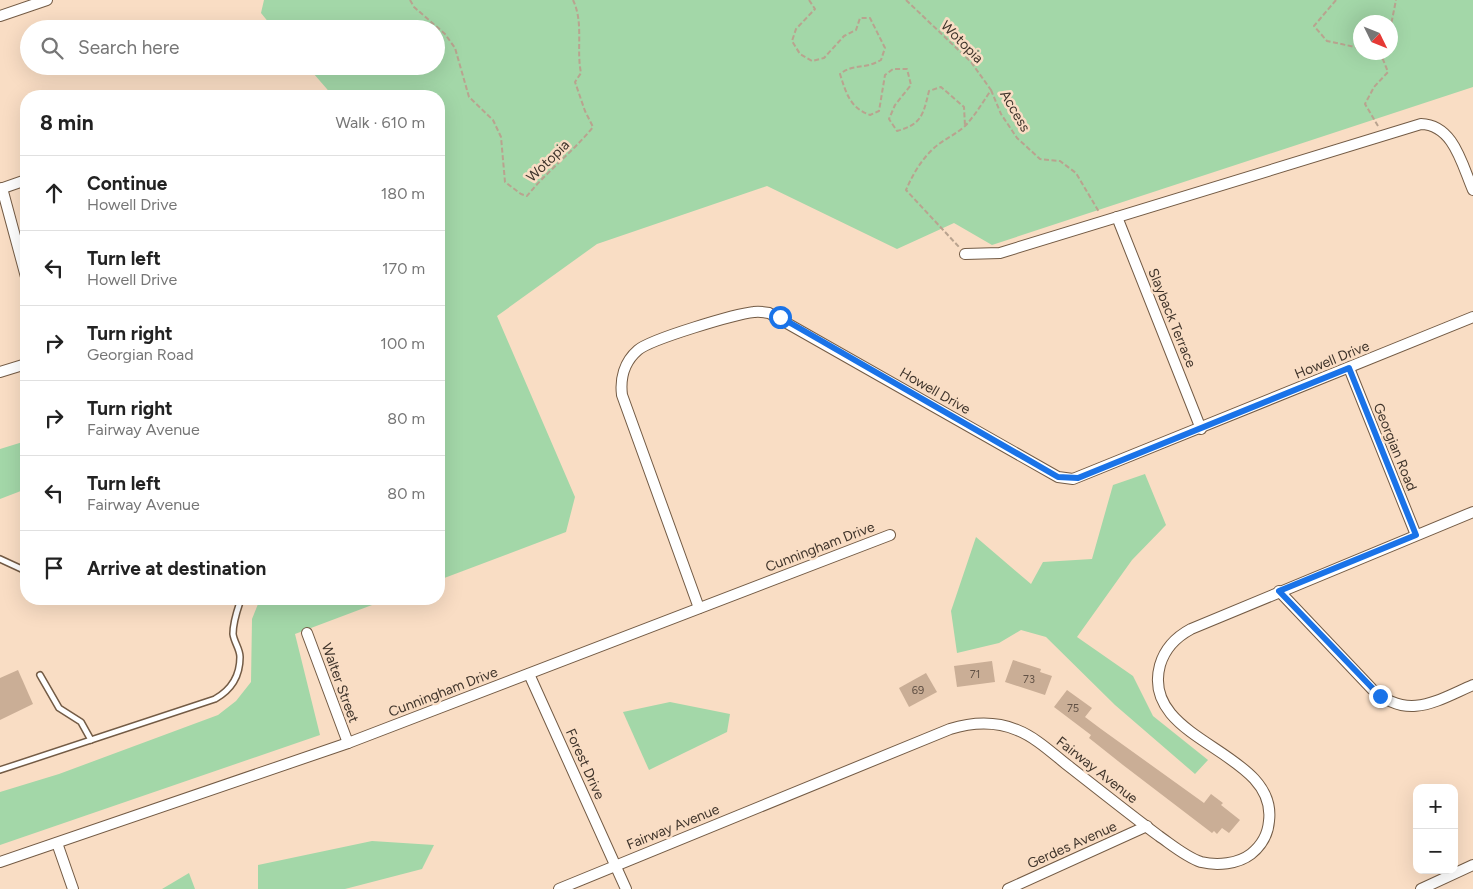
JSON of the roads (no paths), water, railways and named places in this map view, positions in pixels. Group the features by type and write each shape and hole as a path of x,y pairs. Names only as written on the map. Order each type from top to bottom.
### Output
{"street":[{"path":"0,16 47,0"},
{"path":"965,254 1000,253 1421,124 1439,128 1448,136 1473,190"},
{"path":"20,182 1,188 20,256"},
{"name":"Slayback Terrace","path":"1116,217 1201,429"},
{"name":"Howell Drive","path":"699,608 622,395 622,380 626,365 637,351 653,342 752,312 774,314 1063,479 1078,478 1473,318"},
{"path":"0,372 20,366"},
{"name":"Georgian Road","path":"1349,368 1416,535"},
{"name":"Fairway Avenue","path":"559,889 950,729 973,723 997,724 1028,735 1192,858 1209,863 1243,860 1262,842 1270,816 1263,790 1251,776 1170,714 1161,697 1158,679 1165,653 1183,633 1279,591 1473,512"},
{"name":"Cunningham Drive","path":"0,862 348,743 890,535"},
{"path":"1279,591 1372,689 1388,701 1407,707 1427,705 1473,685"},
{"name":"Walter Street","path":"308,633 348,743"},
{"name":"Forest Drive","path":"529,674 626,889"},
{"name":"Gerdes Avenue","path":"1008,889 1147,826"},
{"path":"57,843 73,889"},
{"path":"1421,889 1473,865"}],"lane":[{"path":"0,559 20,568"},
{"path":"0,770 215,699 224,694 235,681 240,655 233,636 234,621 239,605"},
{"path":"40,675 59,708 81,722 91,740"}]}
